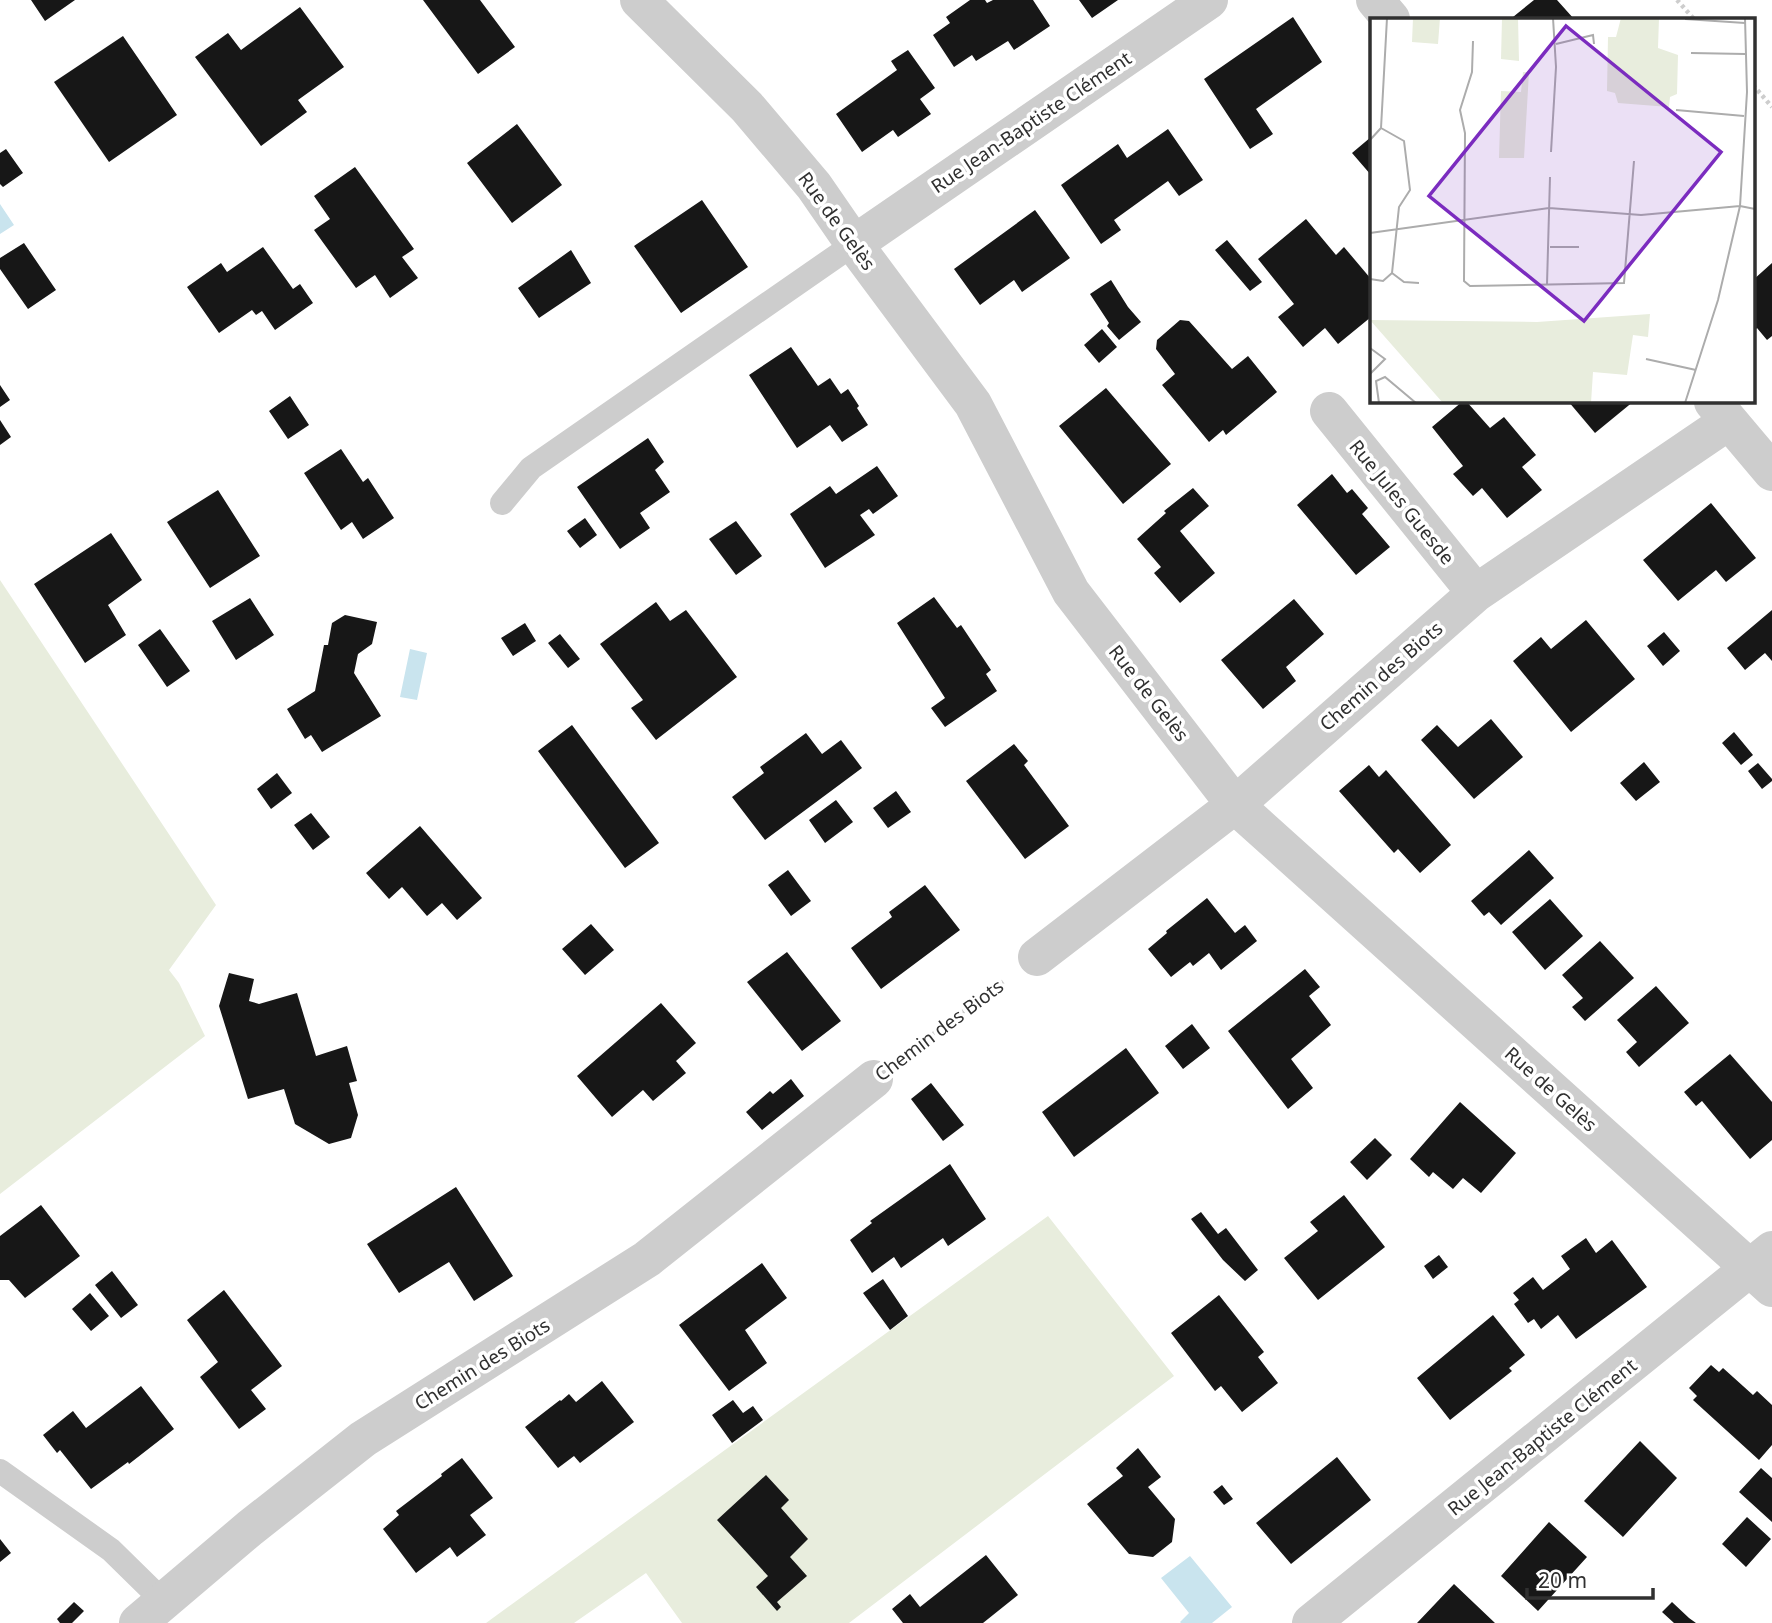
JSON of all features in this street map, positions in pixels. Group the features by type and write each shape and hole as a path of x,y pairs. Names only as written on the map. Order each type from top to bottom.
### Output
{"street":[{"name":"Rue de Gelès","path":"639,0 747,107 814,186 973,404 1072,592 1235,805 1765,1269"},
{"name":"Rue Jean-Baptiste Clément","path":"854,244 1209,0"},
{"path":"1375,0 1390,18"},
{"name":"Rue Jules Guesde","path":"1329,411 1476,593"},
{"path":"1720,411 1772,472"},
{"name":"Chemin des Biots","path":"1037,957 1235,805 1476,593 1720,411"},
{"name":"Chemin des Biots","path":"150,1612 278,1505 363,1439 647,1259 874,1079"},
{"name":"Rue Jean-Baptiste Clément","path":"1311,1623 1765,1269"}],"lane":[{"path":"502,503 531,468 854,244"},
{"path":"0,1471 111,1550 150,1612"}],"path":[{"path":"1677,0 1693,18"},
{"path":"1754,87 1772,107"},
{"name":"Chemin des Biots","path":"874,1079 1037,957"}],"green space":[{"path":"0,580 216,905 169,970 179,983 205,1036 0,1194"},
{"path":"1048,1216 1174,1376 849,1623 682,1623 646,1573 574,1623 486,1623"}],"water":[{"path":"0,204 14,225 0,234"},
{"path":"410,649 427,653 417,700 400,697"},
{"path":"1190,1556 1232,1607 1212,1623 1181,1623 1189,1613 1161,1578"}],"building":[{"path":"31,0 75,0 45,21"},
{"path":"423,0 480,0 515,47 478,74"},
{"path":"970,0 985,0 987,3 993,0 1033,0 1050,26 1014,50 1008,41 976,61 972,55 954,67 933,35 950,23 946,17"},
{"path":"1079,0 1118,0 1092,18"},
{"path":"1534,0 1557,0 1573,18 1514,18"},
{"path":"300,7 344,67 298,100 307,112 261,146 195,57 228,33 241,50"},
{"path":"1293,17 1322,62 1256,109 1273,134 1250,149 1204,79"},
{"path":"123,36 177,115 109,162 54,82"},
{"path":"908,50 935,88 920,99 931,114 898,137 893,130 862,152 836,114 897,70 891,61"},
{"path":"517,124 562,185 512,223 467,163"},
{"path":"1168,129 1203,180 1179,196 1168,181 1114,220 1121,230 1101,244 1061,185 1118,144 1127,158"},
{"path":"1370,138 1370,174 1352,153"},
{"path":"6,149 23,173 3,187 0,184 0,153"},
{"path":"355,167 414,249 402,257 418,278 390,298 375,275 356,288 314,230 330,219 314,196"},
{"path":"702,200 748,267 681,313 634,246"},
{"path":"1035,210 1070,258 1022,292 1014,280 980,305 954,269"},
{"path":"1306,219 1336,255 1344,247 1370,278 1370,318 1338,344 1325,328 1303,347 1278,317 1294,304 1258,259"},
{"path":"1227,240 1262,282 1250,291 1215,250"},
{"path":"24,243 56,290 28,309 0,269 0,258"},
{"path":"263,247 293,289 300,284 313,303 275,330 262,311 256,315 252,310 219,333 187,287 221,263 227,272"},
{"path":"571,250 591,283 539,318 518,288"},
{"path":"1772,263 1772,336 1767,340 1757,328 1754,331 1754,279"},
{"path":"1111,280 1141,322 1119,340 1107,326 1109,323 1090,294"},
{"path":"1180,320 1189,321 1232,369 1248,356 1277,392 1226,435 1223,430 1209,442 1162,385 1175,374 1156,349 1157,340"},
{"path":"1102,329 1117,347 1099,363 1084,345"},
{"path":"791,347 818,386 830,378 841,394 848,389 868,425 842,442 830,425 797,448 749,375"},
{"path":"0,385 10,400 0,407"},
{"path":"1106,388 1171,464 1123,504 1059,426"},
{"path":"290,396 309,425 288,439 269,411"},
{"path":"1462,402 1467,402 1490,428 1504,417 1536,455 1522,467 1542,490 1507,518 1482,488 1473,496 1453,474 1463,466 1432,427"},
{"path":"1569,402 1633,402 1595,433"},
{"path":"0,420 11,437 0,445"},
{"path":"648,438 664,462 655,470 670,492 640,513 650,528 620,549 577,487"},
{"path":"341,449 363,482 368,478 394,518 363,539 352,522 341,530 304,473"},
{"path":"877,466 898,496 873,514 869,509 860,515 875,535 825,568 790,514 830,486 836,494"},
{"path":"1332,474 1347,493 1352,489 1368,508 1362,514 1390,547 1356,575 1297,505"},
{"path":"1193,488 1209,506 1180,531 1215,573 1180,603 1154,573 1161,567 1137,539 1166,513 1164,511"},
{"path":"218,490 260,556 210,588 167,522"},
{"path":"1711,503 1756,558 1726,582 1716,570 1678,601 1643,560"},
{"path":"585,518 597,535 580,548 567,531"},
{"path":"736,521 762,556 736,575 709,539"},
{"path":"111,533 142,580 108,605 126,635 85,663 34,584"},
{"path":"934,597 957,628 961,625 991,670 986,674 997,691 945,727 931,708 945,698 897,623"},
{"path":"250,598 274,635 236,660 212,621"},
{"path":"1294,599 1324,634 1286,667 1296,681 1263,709 1221,660"},
{"path":"656,602 670,621 686,610 737,677 656,740 631,708 643,700 600,644"},
{"path":"1772,610 1772,661 1765,653 1745,670 1727,648"},
{"path":"345,615 377,622 372,644 358,654 354,673 381,716 322,752 311,735 305,739 287,709 315,691 324,645 328,645 332,623"},
{"path":"1586,620 1635,679 1571,732 1513,661 1541,637 1551,649"},
{"path":"525,623 536,641 513,656 501,638"},
{"path":"160,629 190,671 167,687 138,645"},
{"path":"1664,632 1680,651 1663,666 1647,646"},
{"path":"560,634 580,659 568,668 548,643"},
{"path":"1491,719 1523,757 1474,799 1421,740 1437,725 1458,747"},
{"path":"572,725 659,843 625,868 538,751"},
{"path":"1734,732 1753,755 1741,765 1722,743"},
{"path":"806,733 822,754 841,740 862,768 765,840 732,797 764,773 760,767"},
{"path":"1014,744 1028,761 1024,765 1069,826 1025,859 966,781"},
{"path":"1644,762 1660,782 1636,801 1620,783"},
{"path":"1758,763 1772,779 1762,789 1748,771"},
{"path":"1369,765 1379,777 1386,770 1451,845 1420,873 1398,849 1394,853 1339,791"},
{"path":"277,773 292,793 271,809 257,789"},
{"path":"896,791 911,812 888,828 873,808"},
{"path":"836,800 853,822 825,843 809,820"},
{"path":"311,813 330,837 313,850 294,825"},
{"path":"420,826 482,898 457,920 442,903 427,916 402,887 389,899 366,873"},
{"path":"1529,850 1554,878 1501,925 1489,912 1484,916 1471,901"},
{"path":"788,870 811,901 791,916 768,885"},
{"path":"925,885 960,930 881,989 851,948 892,917 889,912"},
{"path":"1207,898 1235,933 1245,925 1257,941 1221,970 1209,953 1193,966 1190,962 1171,977 1148,949"},
{"path":"1550,899 1583,936 1545,970 1512,932"},
{"path":"591,924 614,950 585,975 562,949"},
{"path":"1600,941 1634,978 1585,1021 1572,1007 1583,998 1562,975"},
{"path":"787,952 841,1021 802,1051 747,982"},
{"path":"1305,969 1320,987 1309,996 1331,1025 1291,1059 1313,1088 1288,1109 1228,1031"},
{"path":"229,973 254,979 249,1001 259,1004 297,993 316,1056 347,1046 357,1081 349,1083 358,1115 351,1138 329,1144 295,1124 284,1089 248,1099 219,1006"},
{"path":"1656,986 1689,1023 1639,1067 1626,1052 1637,1042 1617,1020"},
{"path":"661,1003 696,1043 676,1061 686,1073 653,1101 643,1090 612,1117 577,1076"},
{"path":"1192,1024 1210,1048 1183,1069 1165,1046"},
{"path":"1126,1048 1159,1093 1074,1157 1042,1112"},
{"path":"1730,1054 1772,1102 1772,1140 1750,1159 1702,1101 1696,1106 1684,1092"},
{"path":"791,1079 804,1096 762,1130 746,1112 770,1091 773,1094"},
{"path":"931,1083 964,1125 943,1141 911,1099"},
{"path":"1460,1102 1516,1153 1481,1193 1463,1178 1453,1189 1433,1172 1429,1177 1410,1159"},
{"path":"1375,1138 1392,1155 1367,1180 1350,1162"},
{"path":"950,1164 986,1219 948,1246 943,1238 901,1268 894,1257 872,1273 850,1240 872,1223 870,1221"},
{"path":"456,1187 513,1276 474,1301 449,1262 399,1293 367,1244"},
{"path":"1344,1195 1385,1247 1318,1300 1284,1258 1318,1231 1310,1222"},
{"path":"41,1205 80,1256 25,1298 9,1280 0,1280 0,1236"},
{"path":"1201,1212 1218,1234 1226,1228 1258,1270 1245,1281 1223,1260 1191,1219"},
{"path":"1586,1238 1596,1253 1612,1240 1647,1287 1576,1339 1558,1315 1541,1329 1534,1319 1528,1323 1514,1304 1519,1300 1513,1293 1533,1277 1543,1290 1570,1269 1561,1256"},
{"path":"1439,1255 1448,1267 1433,1279 1424,1266"},
{"path":"762,1263 787,1298 745,1330 767,1363 729,1391 679,1325"},
{"path":"112,1271 138,1305 121,1318 95,1285"},
{"path":"883,1279 908,1316 890,1330 863,1293"},
{"path":"224,1290 282,1366 251,1390 266,1409 239,1429 200,1377 218,1362 187,1320"},
{"path":"90,1293 109,1316 91,1331 72,1309"},
{"path":"1219,1295 1264,1352 1258,1357 1278,1383 1242,1412 1221,1386 1215,1391 1171,1333"},
{"path":"1493,1315 1525,1355 1509,1368 1512,1371 1450,1420 1417,1378"},
{"path":"1711,1365 1719,1372 1723,1368 1753,1395 1757,1391 1772,1405 1772,1445 1759,1460 1693,1400 1697,1396 1689,1388"},
{"path":"602,1381 634,1422 580,1463 574,1456 558,1468 525,1427 569,1394 576,1402"},
{"path":"141,1386 174,1429 91,1489 60,1450 57,1453 43,1435 73,1411 86,1428"},
{"path":"733,1400 743,1413 753,1406 763,1420 732,1443 712,1415"},
{"path":"1640,1441 1677,1478 1623,1537 1584,1501"},
{"path":"1138,1448 1161,1477 1148,1487 1175,1519 1172,1542 1153,1557 1129,1554 1087,1504 1123,1476 1116,1468"},
{"path":"1337,1457 1371,1500 1291,1564 1256,1523"},
{"path":"462,1458 493,1498 470,1515 486,1535 457,1557 450,1547 416,1573 383,1529 399,1515 396,1511"},
{"path":"1761,1468 1772,1478 1772,1522 1739,1492"},
{"path":"766,1475 789,1500 781,1508 808,1539 790,1557 807,1576 777,1602 781,1607 777,1611 756,1587 768,1576 717,1520"},
{"path":"1222,1485 1233,1499 1224,1505 1213,1492"},
{"path":"1747,1517 1771,1539 1746,1567 1722,1544"},
{"path":"1549,1522 1587,1557 1538,1611 1501,1576"},
{"path":"0,1539 11,1553 0,1562"},
{"path":"986,1555 1018,1595 983,1623 903,1623 892,1609 910,1594 920,1607"},
{"path":"1454,1584 1495,1623 1417,1623"},
{"path":"74,1602 84,1611 72,1623 60,1623 57,1619"},
{"path":"1672,1602 1696,1623 1674,1623 1662,1612"}]}
